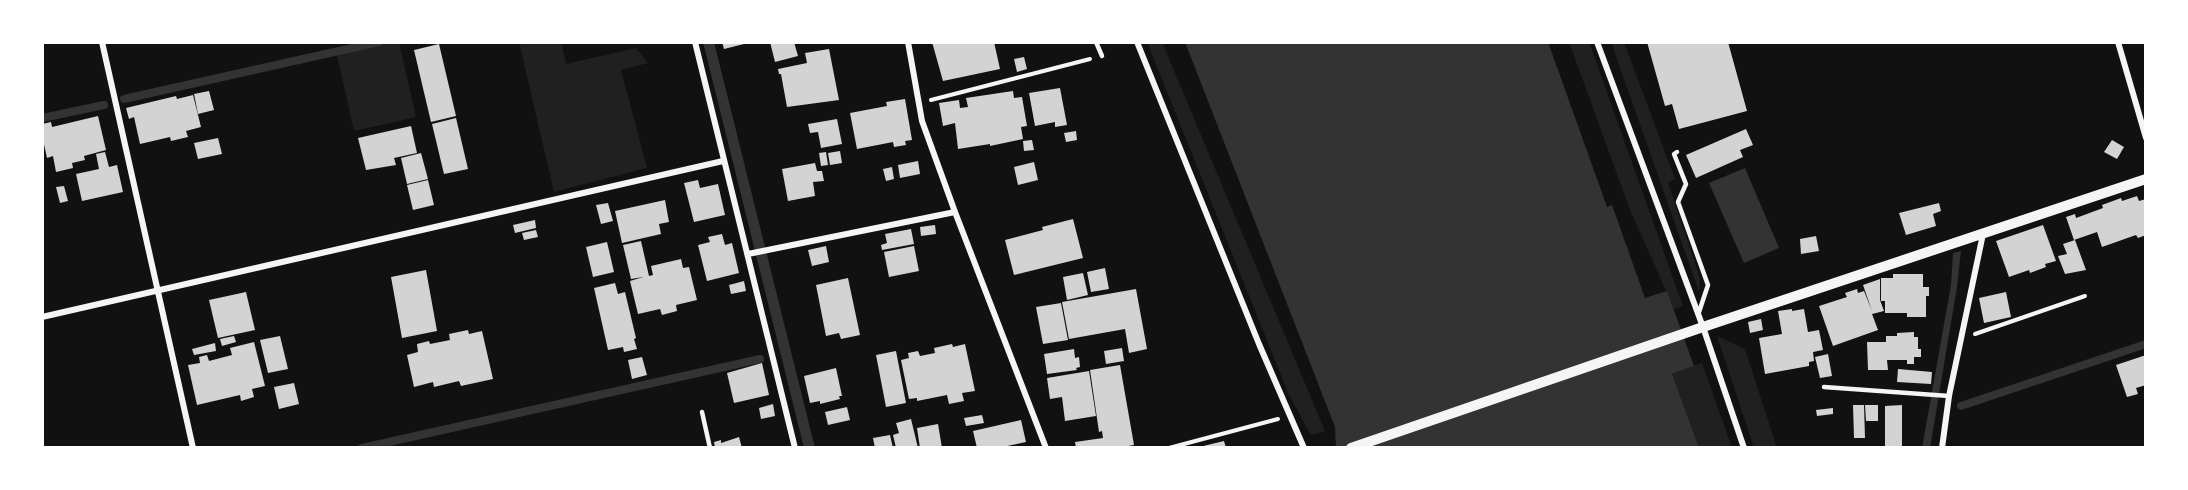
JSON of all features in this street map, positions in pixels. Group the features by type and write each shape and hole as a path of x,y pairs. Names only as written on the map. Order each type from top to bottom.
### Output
{"street":[{"path":"102,42 193,448"},
{"path":"694,42 723,161 750,253 795,448"},
{"path":"908,42 922,121 1047,448"},
{"path":"1137,42 1304,448"},
{"path":"1597,42 1703,327 1744,448"},
{"path":"2118,42 2146,138"},
{"path":"42,317 723,161"},
{"path":"1351,448 1691,330 2146,179"},
{"path":"750,253 955,212"},
{"path":"1942,448 1947,396 1983,233"}],"lane":[{"path":"1096,42 1102,56"},
{"path":"1677,152 1674,154 1686,184 1678,202 1708,285 1698,315"},
{"path":"1824,387 1947,396"},
{"path":"702,412 710,448"}],"path":[{"path":"919,103 1102,56"},
{"path":"1961,338 2085,296"},
{"path":"1168,448 1289,416"}],"shaded area":[{"path":"399,42 416,117 354,131 337,55"},
{"path":"519,42 561,42 566,64 636,48 648,63 621,70 647,168 554,192"},
{"path":"703,42 714,42 815,448 804,448"},
{"path":"1147,42 1162,42 1325,431 1311,435 1289,395"},
{"path":"1185,42 1548,42 1607,207 1612,205 1645,298 1667,291 1694,366 1672,374 1699,448 1336,448 1335,427"},
{"path":"1569,42 1589,42 1683,306 1674,309 1630,210"},
{"path":"1611,42 1624,42 1675,179 1668,183 1700,278 1699,292"},
{"path":"1745,168 1779,248 1744,263 1709,183"},
{"path":"1961,251 1930,448 1922,448 1951,285 1953,253"},
{"path":"1717,336 1745,349 1777,448 1754,448"},
{"path":"1702,363 1732,448 1699,448 1672,374"}],"building":[{"path":"722,42 748,42 748,43 724,49"},
{"path":"770,42 794,42 798,56 775,62"},
{"path":"932,42 994,42 1000,69 943,81"},
{"path":"1647,42 1728,42 1747,111 1679,129 1672,104 1665,106"},
{"path":"439,44 456,116 431,122 414,50"},
{"path":"829,49 839,100 787,107 778,69 807,63 805,53"},
{"path":"1024,57 1027,69 1017,72 1014,59"},
{"path":"1060,88 1067,125 1055,127 1055,122 1035,126 1029,93"},
{"path":"209,91 214,110 198,114 194,94"},
{"path":"1013,91 1014,98 1022,97 1027,126 1021,127 1023,139 990,146 990,144 958,149 955,123 943,126 939,103 959,100 960,108 968,107 966,98"},
{"path":"193,95 201,127 186,131 188,137 171,141 170,137 140,144 134,117 129,119 126,108 176,96 177,99"},
{"path":"905,99 912,140 905,141 906,145 894,147 893,142 857,149 850,113 887,106 886,102"},
{"path":"98,116 106,150 84,156 85,160 72,163 73,168 56,172 53,156 47,158 42,124 51,122 52,127"},
{"path":"456,118 468,169 444,174 432,124"},
{"path":"837,119 842,144 821,148 818,132 810,133 808,124"},
{"path":"411,126 417,153 394,158 396,165 366,170 358,138"},
{"path":"1746,129 1753,145 1740,150 1743,157 1696,178 1686,155"},
{"path":"1076,131 1077,140 1066,142 1064,133"},
{"path":"218,138 222,154 198,159 194,143"},
{"path":"1032,140 1034,150 1024,151 1023,141"},
{"path":"2112,140 2124,147 2117,159 2104,152"},
{"path":"840,151 842,163 830,165 828,153"},
{"path":"105,152 109,167 117,165 123,192 82,201 76,174 99,169 96,154"},
{"path":"826,152 828,165 821,166 819,153"},
{"path":"421,153 428,179 407,184 401,158"},
{"path":"918,161 920,174 900,178 898,165"},
{"path":"1034,162 1038,180 1018,185 1014,167"},
{"path":"815,163 817,171 822,171 824,181 813,182 815,196 788,201 782,169"},
{"path":"892,167 894,179 886,181 883,169"},
{"path":"428,180 434,205 413,210 407,185"},
{"path":"698,180 700,188 718,184 725,215 694,222 684,183"},
{"path":"64,186 68,201 60,203 56,187"},
{"path":"2137,196 2139,201 2146,199 2146,235 2138,238 2136,235 2102,247 2097,232 2074,240 2066,217 2075,214 2076,218 2103,208 2102,205 2121,198 2122,201"},
{"path":"665,200 669,222 659,224 661,234 622,243 615,211"},
{"path":"608,203 613,221 601,224 596,205"},
{"path":"1939,203 1941,211 1933,214 1936,226 1906,235 1899,213"},
{"path":"1073,219 1083,258 1014,275 1005,240"},
{"path":"535,220 536,228 515,233 513,225"},
{"path":"935,225 936,234 921,236 920,227"},
{"path":"2043,225 2056,261 2045,264 2046,267 2030,273 2029,270 2009,277 1996,241"},
{"path":"911,229 914,244 882,250 881,245 887,243 885,234"},
{"path":"536,230 538,237 524,240 522,233"},
{"path":"722,234 725,245 732,243 739,273 707,281 698,245 710,242 708,237"},
{"path":"1816,236 1819,251 1801,254 1800,239"},
{"path":"2075,240 2086,270 2065,274 2058,256 2067,254 2063,244"},
{"path":"641,241 649,276 653,275 651,266 681,259 683,268 689,267 697,300 676,305 677,311 662,315 660,309 638,314 630,281 643,277 631,279 623,245"},
{"path":"607,242 614,272 593,277 586,247"},
{"path":"826,246 829,262 812,266 808,250"},
{"path":"914,246 919,271 889,277 884,252"},
{"path":"1105,268 1109,289 1091,292 1087,272"},
{"path":"426,270 437,331 402,338 391,277"},
{"path":"1083,273 1088,295 1067,300 1063,277"},
{"path":"1893,274 1923,274 1923,287 1929,287 1929,296 1926,296 1926,317 1907,317 1907,313 1885,313 1885,301 1881,301 1881,278 1893,278"},
{"path":"848,278 860,335 841,339 839,333 826,336 816,285"},
{"path":"1880,279 1880,300 1884,311 1872,314 1878,330 1833,346 1819,306 1847,297 1845,293 1857,289 1858,293 1864,291 1872,311 1863,285"},
{"path":"744,281 746,291 731,294 729,285"},
{"path":"615,283 618,294 625,292 636,338 634,339 637,349 624,352 623,347 608,350 594,288"},
{"path":"1136,289 1147,349 1129,353 1125,329 1069,339 1062,302"},
{"path":"246,292 255,330 218,338 209,300"},
{"path":"2006,292 2011,317 1984,323 1979,298"},
{"path":"1061,303 1068,340 1043,344 1036,307"},
{"path":"1792,309 1792,311 1804,309 1808,332 1819,330 1823,350 1813,352 1814,361 1809,362 1809,366 1765,374 1759,338 1782,334 1778,311"},
{"path":"1761,319 1763,330 1750,333 1748,322"},
{"path":"468,330 469,334 482,331 493,379 461,386 459,381 434,387 433,382 414,387 407,355 418,352 417,344 450,340 449,334"},
{"path":"1914,332 1914,337 1918,337 1921,357 1914,357 1914,364 1907,364 1907,360 1887,360 1888,370 1868,370 1867,342 1886,342 1886,336"},
{"path":"234,336 236,342 222,346 220,339"},
{"path":"280,336 288,369 268,373 260,340"},
{"path":"254,342 265,386 252,389 254,397 241,401 240,395 197,405 188,365 200,363 199,357 207,355 209,361 232,355 230,348"},
{"path":"215,343 216,351 194,355 192,349"},
{"path":"952,344 953,347 965,344 975,391 962,393 964,401 949,404 947,395 917,401 917,398 909,399 901,360 909,358 908,353 918,351 920,356 935,353 934,348"},
{"path":"1122,348 1124,361 1106,364 1104,351"},
{"path":"1074,349 1075,358 1079,357 1080,367 1076,368 1077,370 1047,374 1044,354"},
{"path":"896,351 906,403 886,407 876,355"},
{"path":"1828,354 1832,376 1820,378 1815,357"},
{"path":"2146,355 2146,385 2136,388 2138,394 2127,397 2116,365"},
{"path":"642,357 647,375 632,379 628,360"},
{"path":"762,363 769,395 734,403 727,373"},
{"path":"1120,365 1134,445 1117,448 1076,448 1075,442 1103,438 1102,431 1099,432 1090,370"},
{"path":"836,368 842,396 839,396 840,399 820,404 820,401 810,403 804,376"},
{"path":"1898,369 1932,372 1931,384 1897,382"},
{"path":"1089,371 1096,416 1065,421 1062,397 1050,399 1047,378"},
{"path":"294,383 299,404 279,409 274,387"},
{"path":"773,404 775,416 761,419 759,408"},
{"path":"1853,405 1864,405 1865,438 1854,438"},
{"path":"1865,405 1878,405 1878,421 1866,421"},
{"path":"1902,405 1902,448 1885,448 1885,406"},
{"path":"847,407 850,420 828,425 825,412"},
{"path":"1833,408 1833,414 1817,416 1816,410"},
{"path":"982,415 984,423 966,426 964,418"},
{"path":"911,419 918,448 896,448 893,435 899,433 896,423"},
{"path":"1021,420 1026,442 998,448 987,448 986,446 977,448 973,431"},
{"path":"938,424 942,448 920,448 917,428"},
{"path":"890,435 893,448 875,448 873,438"},
{"path":"739,437 742,448 715,448 714,442 721,440 721,443"},
{"path":"1224,441 1226,448 1199,448 1199,447"}],"waterway":[{"path":"124,99 379,42"},
{"path":"42,118 104,105"},
{"path":"1961,406 2146,344"},
{"path":"362,448 760,359"}]}
